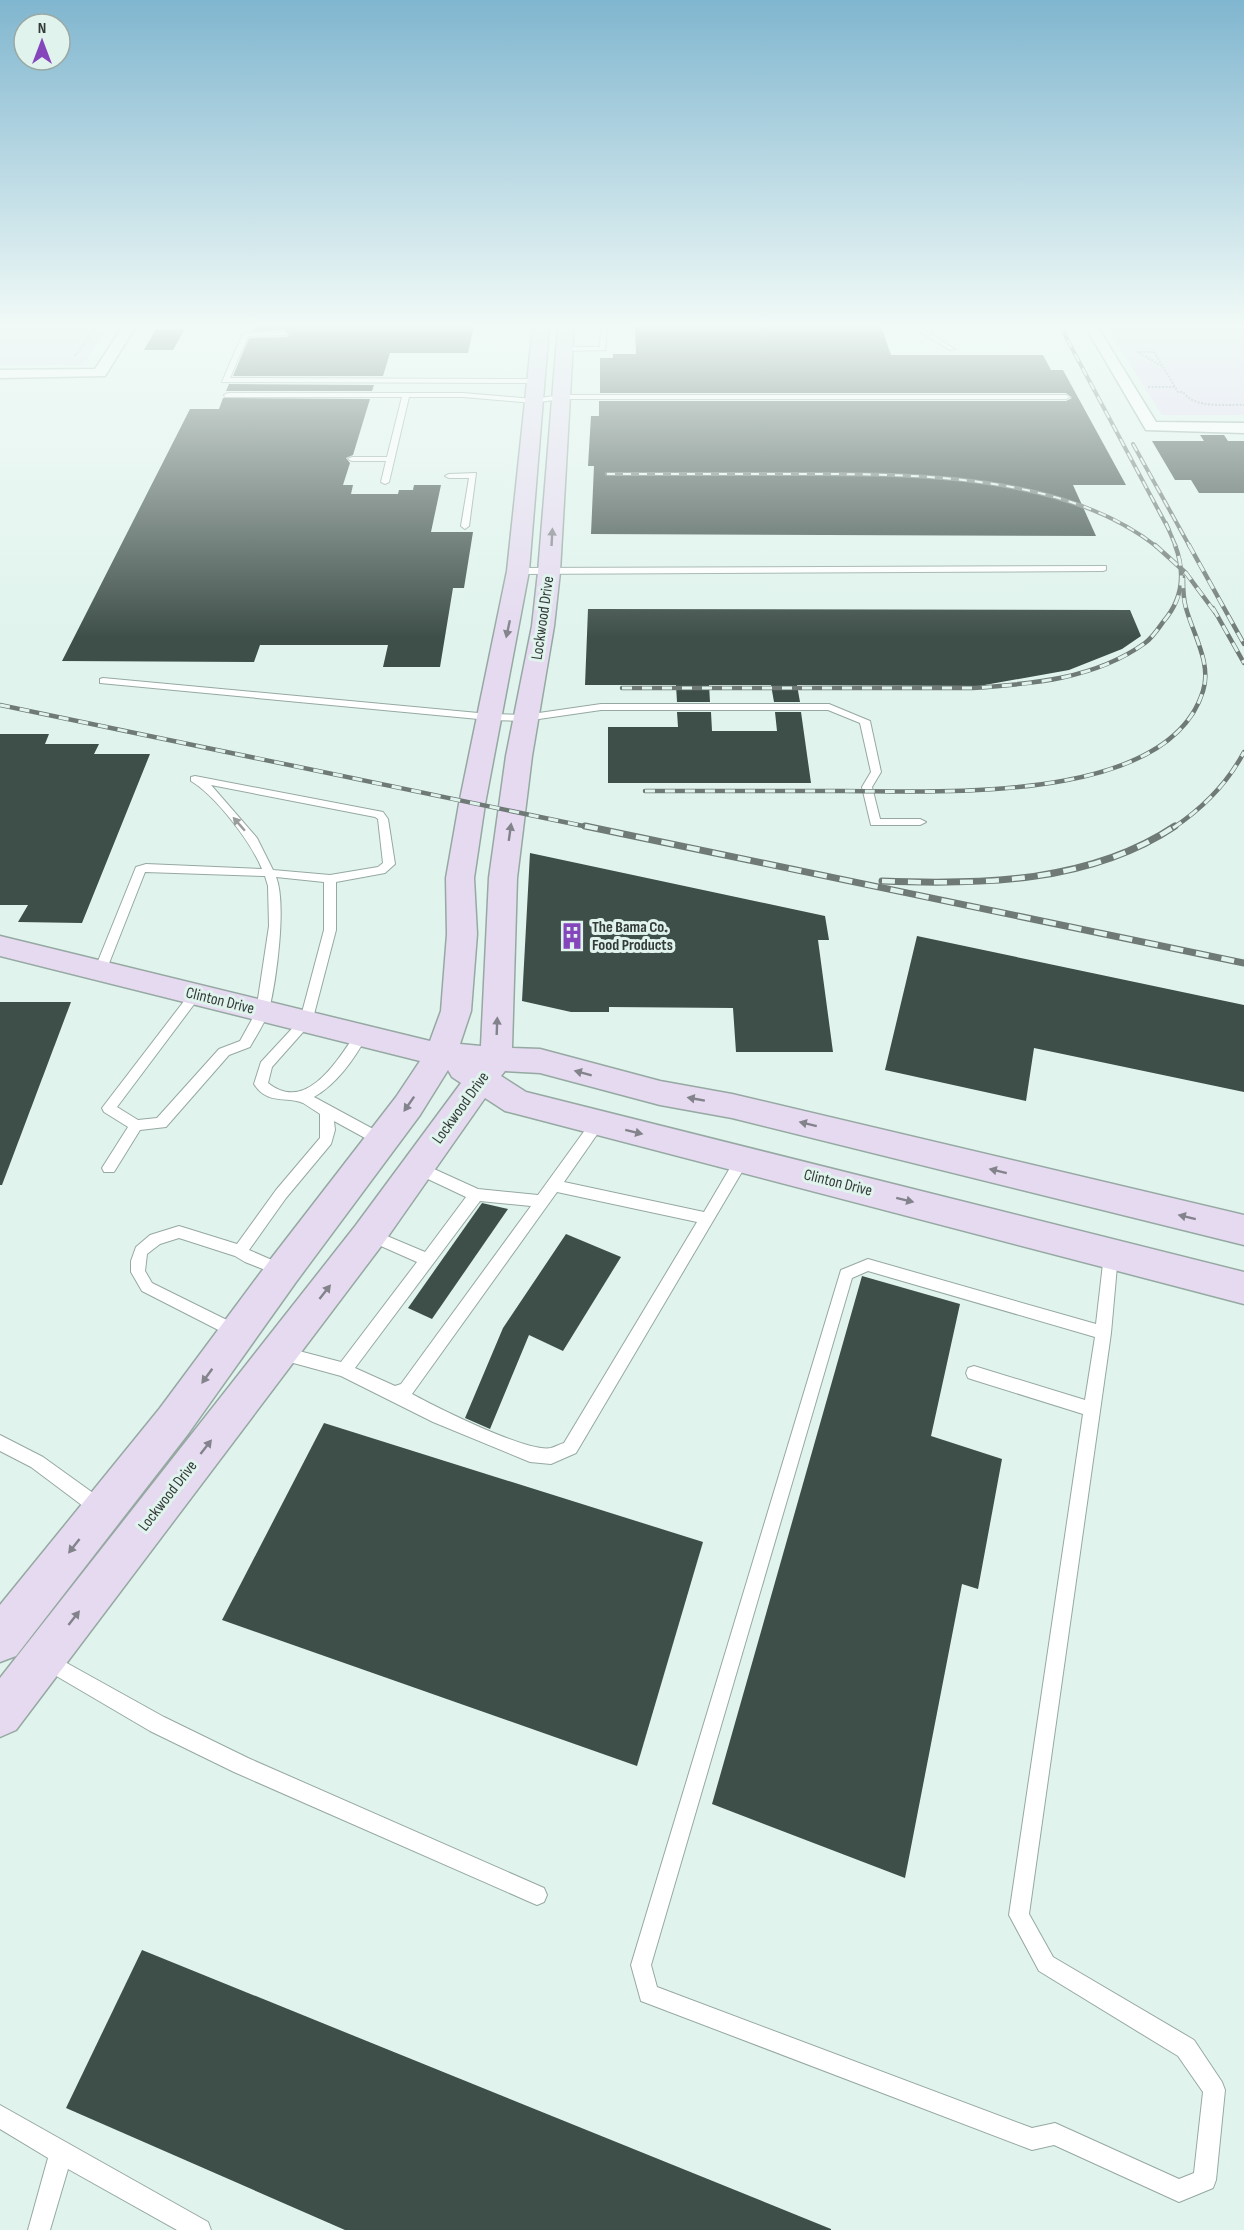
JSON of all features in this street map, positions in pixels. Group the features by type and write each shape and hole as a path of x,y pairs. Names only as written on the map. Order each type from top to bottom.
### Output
{"main road":[{"name":"Lockwood Drive","path":"1,1639 174,1421 283,1271 408,1106 441,1055 456,1011 462,934 460,878 518,571 531,430"},
{"name":"Lockwood Drive","path":"0,1714 369,1234 489,1069 503,878 525,718 543,626 559,430"},
{"name":"Clinton Drive","path":"0,946 441,1055 489,1069 540,1061 660,1093 732,1106 1244,1230"},
{"name":"Clinton Drive","path":"489,1069 517,1102 915,1202 1111,1256 1244,1288"},
{"path":"238,1334 278,1352"},
{"path":"103,1511 142,1530"},
{"path":"1,1639 43,1659"}],"lane":[{"path":"385,482 398,430"},
{"path":"352,459 391,459"},
{"path":"449,476 473,476 465,526"},
{"path":"518,571 1102,568"},
{"path":"103,681 489,717 525,718 601,707 829,707 865,721 876,772 867,787 875,822 920,822"},
{"path":"100,971 140,870 146,868 270,873 330,879 381,870 389,864 383,819 379,814 195,779 207,787 253,840 270,873 274,886 275,926 262,1012 245,1044 224,1052 161,1123 136,1125 109,1108 195,995"},
{"path":"330,879 330,930 306,1022 266,1065 261,1084 269,1092 290,1098 303,1097 326,1082 336,1072 361,1036"},
{"path":"303,1097 381,1140"},
{"path":"240,1251 281,1194 326,1140 328,1130 326,1110"},
{"path":"394,1393 401,1393 407,1389 598,1123"},
{"path":"109,1168 136,1125"},
{"path":"278,1352 344,1370 439,1417 530,1454 551,1456 570,1448 742,1160"},
{"path":"418,1168 476,1195 542,1201"},
{"path":"552,1185 706,1218"},
{"path":"344,1370 476,1195"},
{"path":"238,1334 147,1287 138,1272 141,1251 150,1243 172,1233 194,1235 240,1251 250,1258 283,1271"},
{"path":"369,1234 429,1260"},
{"path":"1103,1333 868,1265 846,1274 641,1965 648,1994 1032,2139 1055,2134 1179,2191 1205,2180 1214,2090 1186,2048 1046,1964 1019,1915 1103,1333 1111,1256"},
{"path":"974,1373 1092,1409"},
{"path":"0,1443 37,1462 103,1511"},
{"path":"43,1659 157,1724 241,1765 537,1895"},
{"path":"0,2116 20,2130 200,2230"},
{"path":"39,2230 62,2153"}],"building":[{"path":"179,430 361,430 353,455 346,458 350,463 343,485 353,485 351,494 398,494 399,490 413,490 414,485 441,485 431,532 473,532 464,588 453,588 440,667 383,667 388,645 260,645 254,662 62,661"},
{"path":"590,430 1096,430 1126,485 1073,485 1096,536 591,534 594,466 588,466"},
{"path":"1200,435 1224,435 1228,441 1244,441 1244,493 1199,493 1191,480 1175,480 1152,441 1204,441"},
{"path":"588,609 1130,610 1141,636 1122,649 1069,670 979,686 797,685 800,702 774,702 771,685 709,685 710,702 677,702 676,685 585,685"},
{"path":"677,712 711,712 712,731 777,731 775,712 801,712 811,783 608,783 608,727 678,727"},
{"path":"0,734 49,734 45,744 99,744 94,754 150,754 82,923 18,922 28,905 0,905"},
{"path":"530,853 825,916 829,940 818,940 833,1052 736,1052 733,1008 609,1007 609,1012 571,1012 522,1001"},
{"path":"917,936 1244,1005 1244,1092 1034,1048 1026,1101 885,1070"},
{"path":"0,1002 71,1002 2,1185 0,1185"},
{"path":"482,1203 508,1209 432,1319 408,1308"},
{"path":"566,1234 621,1257 563,1351 529,1335 490,1429 465,1418 503,1328"},
{"path":"862,1276 960,1304 931,1436 1002,1459 978,1589 962,1584 905,1878 712,1804"},
{"path":"324,1423 703,1542 637,1766 222,1620"},
{"path":"142,1950 831,2230 345,2230 66,2108"}],"railway":[{"path":"1116,430 1169,529"},
{"path":"1133,444 1190,547"},
{"path":"607,474 885,475 982,482 1031,491 1076,504 1119,522 1157,547"},
{"path":"1166,523 1169,529"},
{"path":"1169,529 1176,547"},
{"path":"1155,545 1181,568"},
{"path":"1175,545 1181,568"},
{"path":"1189,545 1244,644"},
{"path":"622,688 973,688 1062,678 1105,665 1126,655 1150,639 1175,604 1181,586 1181,568"},
{"path":"1181,568 1217,615"},
{"path":"645,791 989,789 1045,784 1099,773 1145,755 1181,728 1203,691 1205,670 1185,604 1183,577"},
{"path":"1213,608 1217,615"},
{"path":"1217,615 1244,663"},
{"path":"0,705 593,828"},
{"path":"1173,828 1213,794 1230,775 1244,752"},
{"path":"585,826 1244,963"},
{"path":"882,881 996,880 1071,870 1142,845 1175,826"}],"place":[{"name":"The Bama Co. Food Products","path":"572,936"}]}
